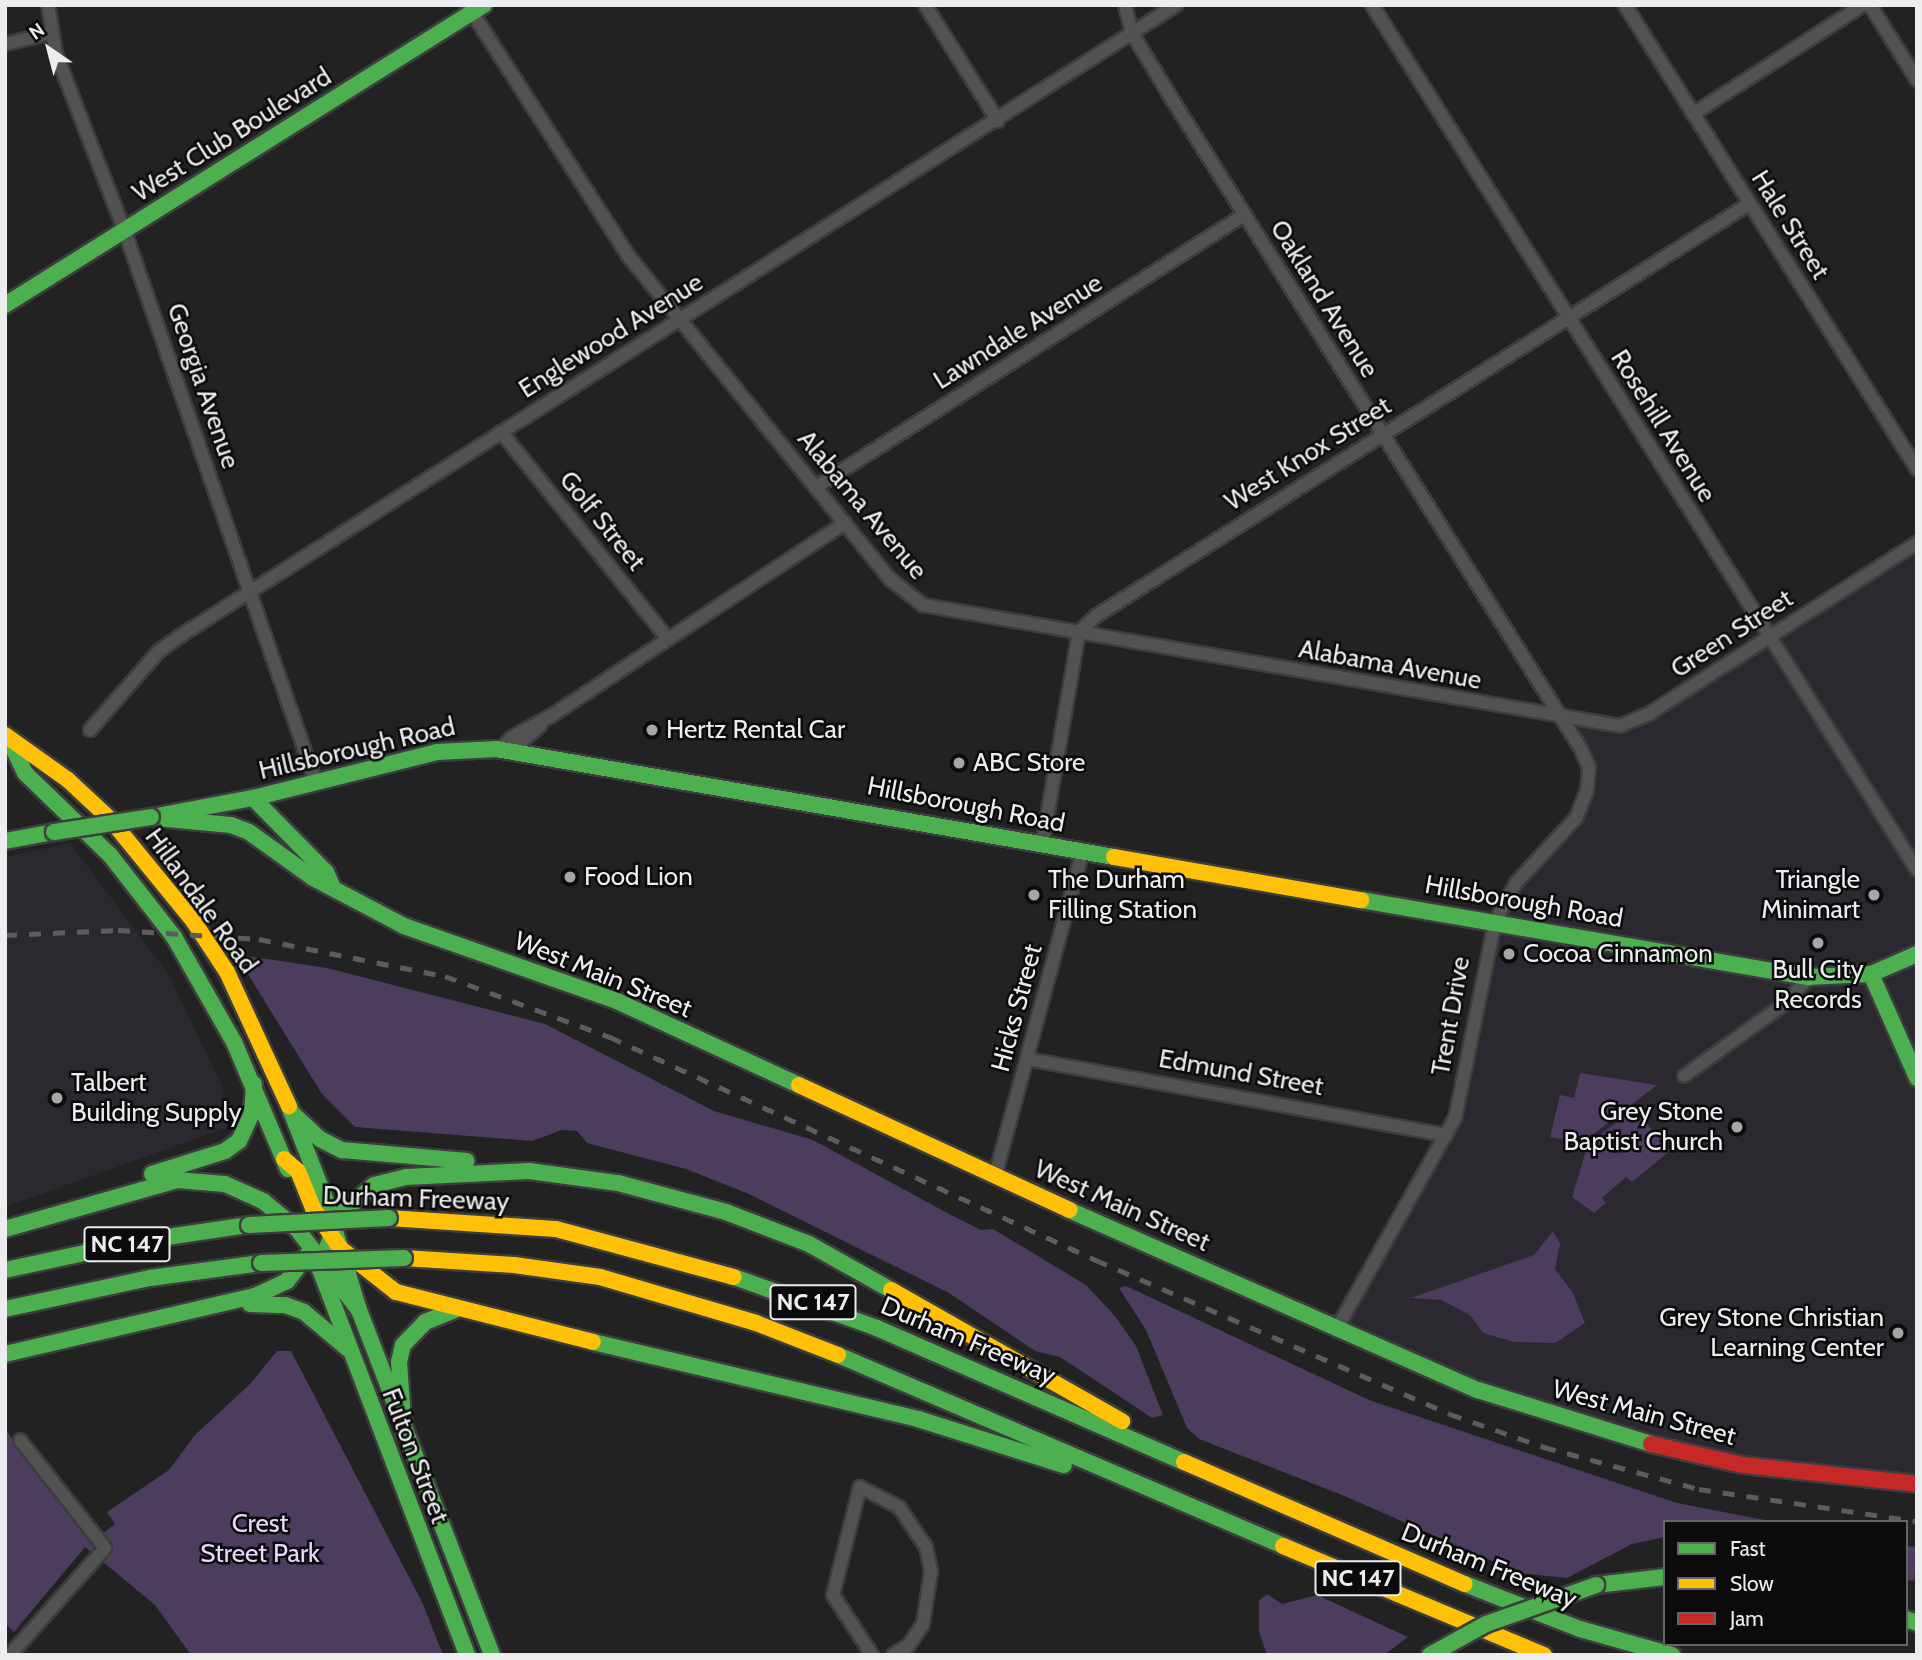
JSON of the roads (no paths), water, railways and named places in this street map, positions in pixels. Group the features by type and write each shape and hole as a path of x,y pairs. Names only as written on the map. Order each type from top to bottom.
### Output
{"main road":[{"name":"West Club Boulevard","path":"5,305 125,232 475,8"},
{"name":"Hillandale Road","path":"7,737 25,774 110,855 174,937 211,995 254,1084 284,1159 318,1261"},
{"name":"Hillandale Road","path":"7,737 68,780 110,819 194,922 249,1015 291,1112 327,1205 328,1228 340,1248 352,1292"},
{"name":"Hillsborough Road","path":"5,841 253,798 449,750 505,750 813,801 1082,853 1809,976 1871,974 1917,954"},
{"name":"West Main Street","path":"253,798 326,872 333,888"},
{"name":"West Main Street","path":"150,817 231,825 333,888 404,926 617,1001 995,1176 1336,1330 1478,1390 1643,1442 1805,1475 1917,1484"},
{"path":"1871,974 1917,1079"},
{"path":"76,1208 112,1187 232,1146 246,1131 254,1084"},
{"path":"291,1112 320,1139 342,1150 498,1163 528,1171"},
{"path":"284,1159 298,1171 328,1228"},
{"path":"318,1261 328,1228 349,1202 374,1185 406,1177 528,1171 568,1174 668,1195 809,1244 1186,1455 1212,1475"},
{"path":"5,1229 177,1181 225,1184 275,1210 359,1310"},
{"name":"Durham Freeway","path":"5,1270 140,1241 249,1225 389,1218 556,1229 761,1284 877,1328 1212,1475 1549,1618 1672,1655"},
{"path":"340,1248 396,1292 458,1310 919,1419 1046,1458 1116,1486 1174,1498"},
{"name":"NC 147","path":"5,1309 150,1278 261,1263 404,1258 573,1272 667,1294 824,1348 1436,1613 1544,1655"},
{"path":"5,1354 234,1301 278,1287 300,1268 318,1261"},
{"name":"Fulton Street","path":"318,1261 348,1349 467,1655"},
{"name":"Fulton Street","path":"352,1292 492,1655"},
{"path":"234,1301 285,1305 304,1312 348,1349"},
{"path":"404,1432 400,1362 403,1345 425,1321 458,1310"},
{"path":"1430,1655 1486,1624 1596,1585 1663,1577"}],"street":[{"name":"Georgia Avenue","path":"48,5 50,33 125,232 316,783"},
{"path":"925,5 998,121"},
{"name":"Oakland Avenue","path":"1125,5 1132,33 1560,718"},
{"name":"Englewood Avenue","path":"90,730 159,651 501,432 998,121 1176,5"},
{"name":"Rosehill Avenue","path":"1372,5 1917,870"},
{"name":"Hale Street","path":"1625,5 1917,469"},
{"path":"1693,114 1863,5"},
{"path":"1870,5 1917,80"},
{"name":"Alabama Avenue","path":"475,8 630,258 891,580 923,605 1560,718"},
{"path":"5,44 50,33"},
{"name":"West Knox Street","path":"1079,632 1096,616 1749,204"},
{"name":"Lawndale Avenue","path":"816,487 1244,215"},
{"name":"Golf Street","path":"501,432 668,639"},
{"path":"505,750 551,716 845,523"},
{"name":"Green Street","path":"1560,718 1628,725 1917,543"},
{"path":"1042,846 1079,632"},
{"name":"Trent Drive","path":"1336,1330 1446,1135 1461,1094 1494,922 1516,883 1568,829 1584,798 1588,762 1560,718"},
{"name":"Hicks Street","path":"995,1176 1082,853"},
{"path":"1684,1076 1787,1002 1809,976"},
{"name":"Edmund Street","path":"1027,1059 1446,1135"},
{"path":"10,1655 104,1548 20,1440"},
{"path":"872,1655 833,1595 860,1487 879,1493 907,1517 926,1547 931,1571 923,1624 908,1646 893,1655"}],"railway":[{"path":"5,935 118,930 259,939 445,976 610,1037 1096,1260 1450,1414 1544,1447 1699,1489 1917,1521"}],"place":[{"name":"Hertz Rental Car","path":"652,730"},
{"name":"ABC Store","path":"959,763"},
{"name":"Food Lion","path":"570,877"},
{"name":"The Durham Filling Station","path":"1034,895"},
{"name":"Triangle Minimart","path":"1874,895"},
{"name":"Bull City Records","path":"1818,943"},
{"name":"Cocoa Cinnamon","path":"1509,954"},
{"name":"Talbert Building Supply","path":"57,1098"},
{"name":"Grey Stone Baptist Church","path":"1737,1127"},
{"name":"Grey Stone Christian Learning Center","path":"1898,1333"}],"park label":[{"name":"Crest Street Park","path":"260,1539"}]}
